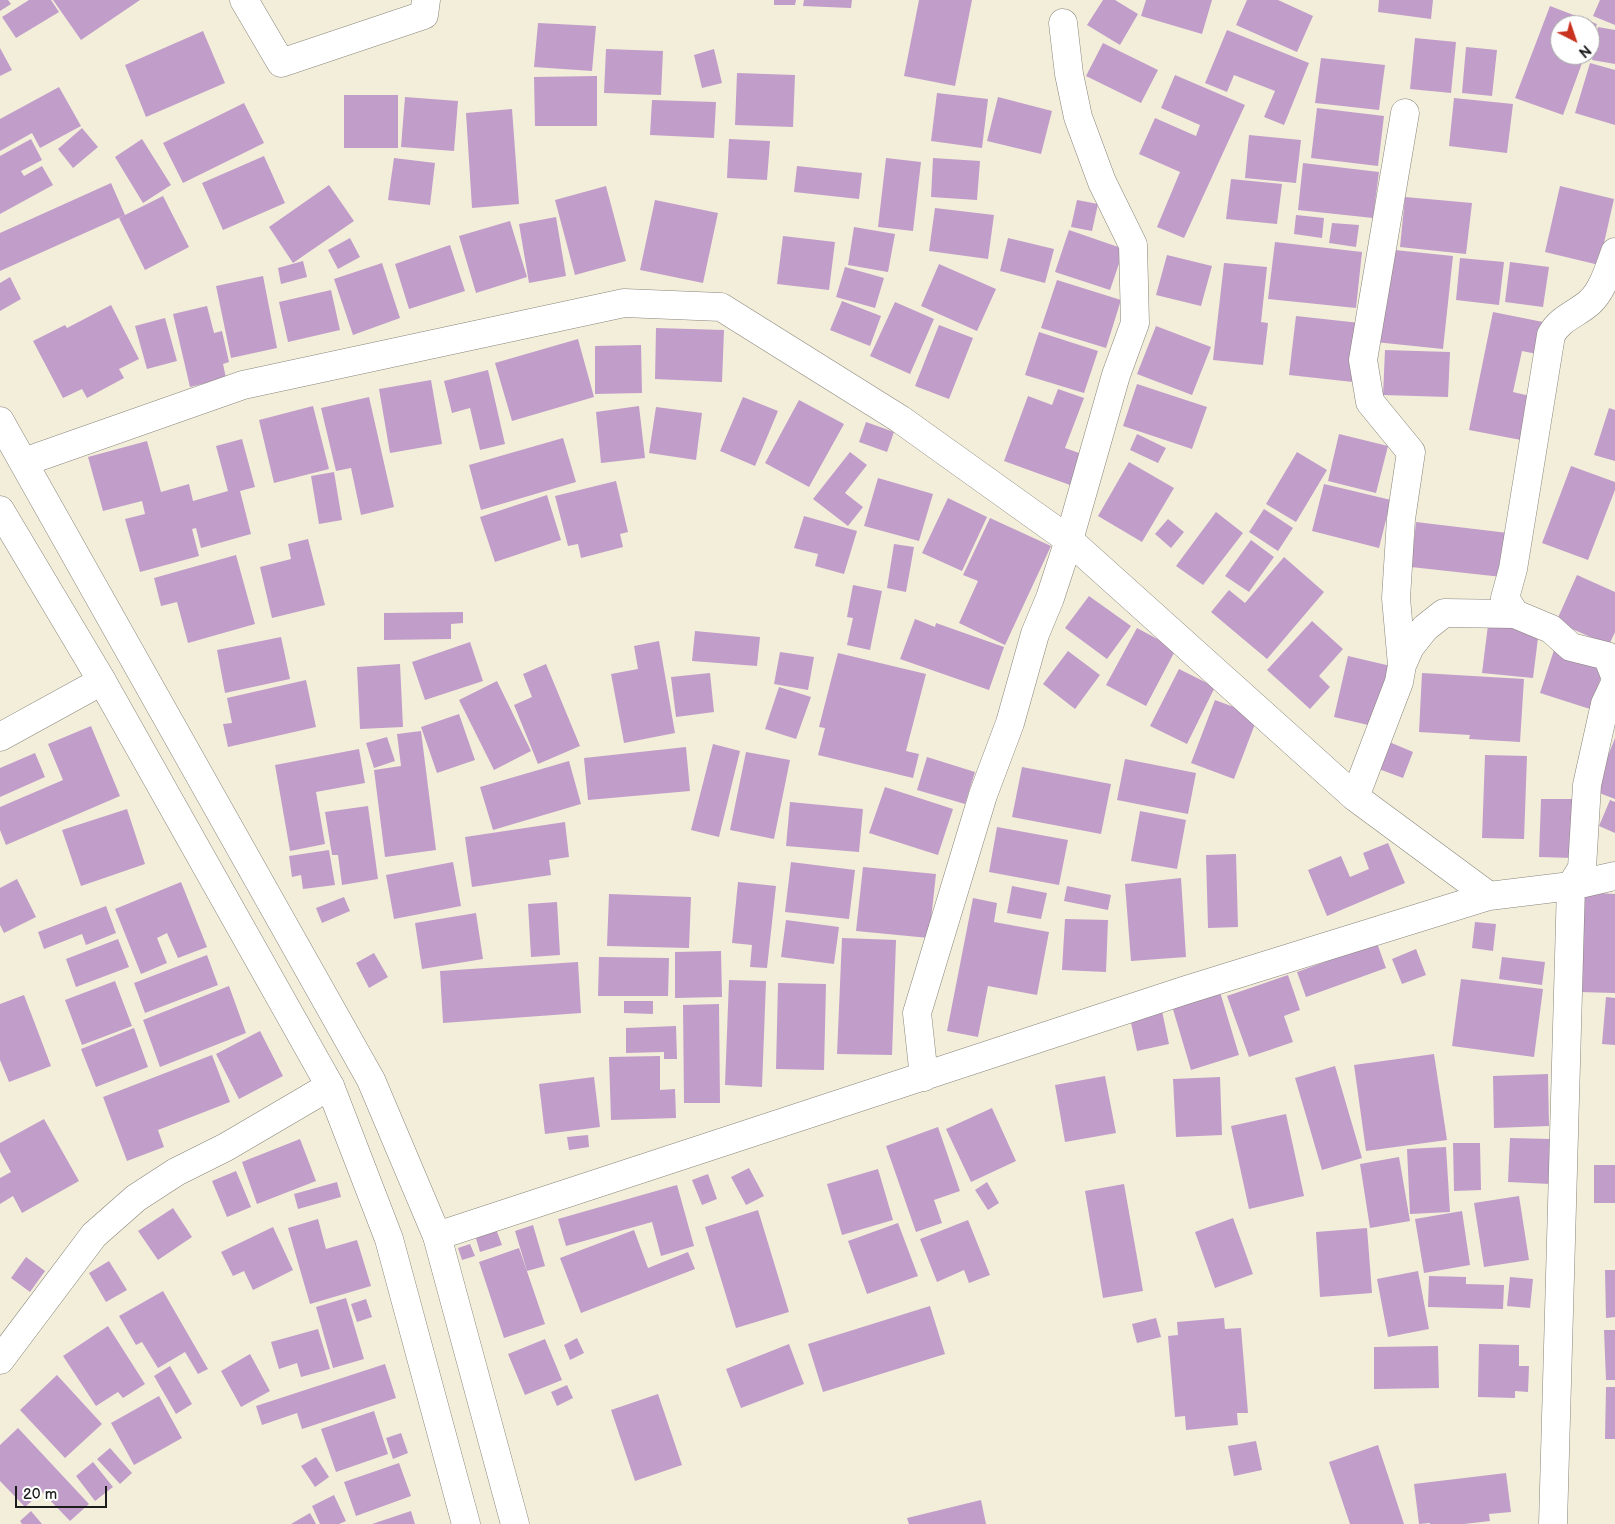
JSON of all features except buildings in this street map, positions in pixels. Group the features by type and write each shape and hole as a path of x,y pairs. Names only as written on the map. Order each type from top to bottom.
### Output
{"street":[{"path":"244,0 281,63 424,15 426,0"},
{"path":"924,1077 917,1013 983,795 1010,723 1035,634 1050,598 1069,540 1116,375 1136,323 1133,245 1102,182 1078,117 1069,74 1063,23"},
{"path":"1355,797 1400,682 1402,665 1396,598 1401,519 1410,452 1370,402 1363,360 1405,113"},
{"path":"1514,614 1505,598 1512,569 1551,335 1560,322 1592,300 1605,278 1615,252"},
{"path":"24,462 243,385 624,302 721,307 900,419 1069,540 1355,797 1489,896"},
{"path":"0,421 371,1080 437,1236 515,1524"},
{"path":"0,510 102,681 330,1086 389,1239 466,1524"},
{"path":"1402,665 1414,641 1425,628 1444,613 1514,614 1551,629 1570,647 1607,656 1615,676"},
{"path":"0,737 102,681"},
{"path":"1553,1524 1571,886 1582,868 1587,785 1605,704 1615,683"},
{"path":"437,1236 1186,990 1489,896 1571,886 1615,876"},
{"path":"0,1360 94,1235 136,1198 176,1172 226,1147 330,1086"}]}
